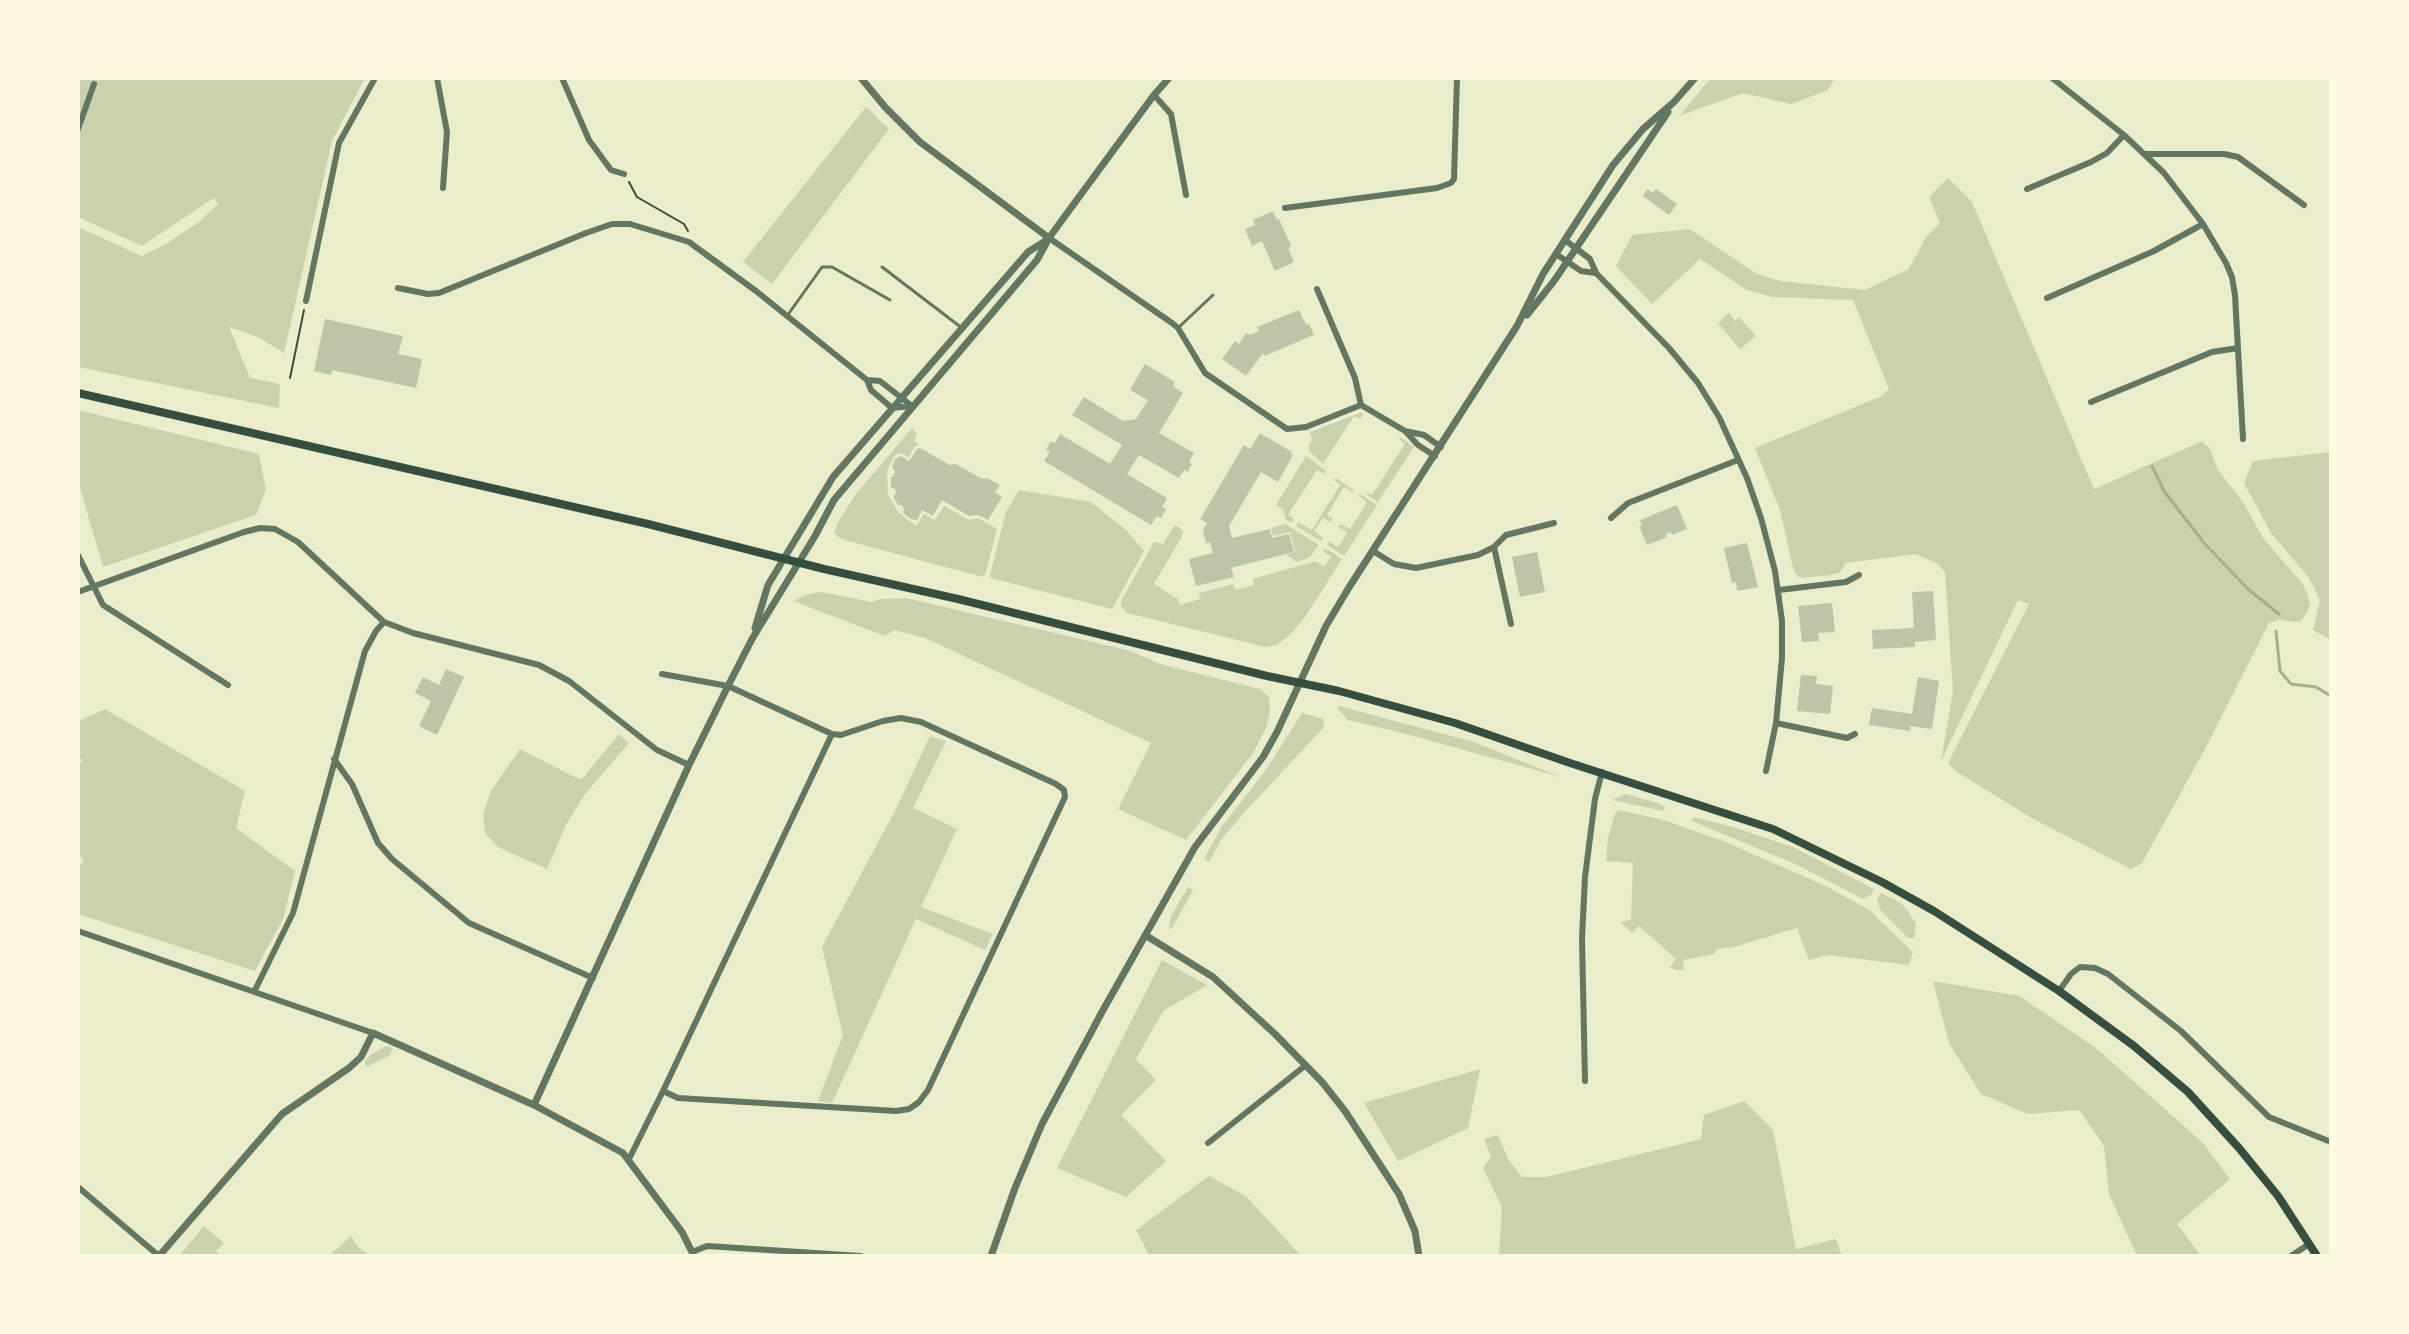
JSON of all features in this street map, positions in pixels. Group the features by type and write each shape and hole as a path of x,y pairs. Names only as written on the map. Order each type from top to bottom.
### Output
{"main road":[{"path":"78,395 461,480 1301,682 1455,723 1773,829 1882,882 1995,948 2134,1046 2188,1092 2249,1160 2278,1196 2317,1256"}],"street":[{"path":"306,301 339,143 375,78"},
{"path":"437,78 447,132 443,188"},
{"path":"562,78 589,140 611,170 624,174"},
{"path":"861,78 920,142 1049,238 1178,328 1205,373 1287,429 1306,427 1361,405"},
{"path":"534,1105 728,686 752,639 834,500 1037,260 1049,238 1169,78"},
{"path":"1285,208 1428,189 1451,183 1454,179 1457,78"},
{"path":"1517,326 1554,281 1674,102 1695,78"},
{"path":"2052,78 2124,135 2180,191 2226,263 2232,277 2243,439"},
{"path":"78,129 94,84"},
{"path":"1154,95 1171,114 1186,195"},
{"path":"991,1256 1042,1124 1195,847 1263,757 1326,626 1517,326 1543,274 1613,165 1643,129 1674,102"},
{"path":"2027,189 2091,162 2107,153 2124,135"},
{"path":"2145,154 2224,154 2238,157 2304,205"},
{"path":"398,288 439,293 586,233 612,224 630,224 689,242 867,380 871,390 892,408 912,406"},
{"path":"2047,298 2154,251 2203,224"},
{"path":"752,639 768,585 833,477 1028,252 1049,238"},
{"path":"1565,240 1590,259 1596,273 1669,348 1698,383 1719,417 1761,518 1779,590 1782,658 1776,723 1766,771"},
{"path":"1556,254 1581,271 1596,273"},
{"path":"1317,289 1355,378 1361,405 1405,431 1418,445 1435,456"},
{"path":"2091,402 2212,352 2238,348"},
{"path":"867,380 880,381 912,406"},
{"path":"1405,431 1424,435 1441,447"},
{"path":"1611,518 1628,503 1738,460"},
{"path":"1373,551 1394,564 1416,568 1478,555 1494,547 1506,535 1554,523"},
{"path":"78,592 244,532 260,528 275,529 298,542 384,622 413,633 539,665 569,681 657,750 689,765"},
{"path":"1494,547 1511,624"},
{"path":"78,555 103,605 228,685"},
{"path":"1779,590 1846,582 1859,575"},
{"path":"255,990 293,913 365,651 384,622"},
{"path":"662,674 728,686 832,734 841,735 901,718 921,722 1056,784 1064,790 1065,797 928,1090 919,1102 909,1109 896,1111 678,1098 663,1091"},
{"path":"1776,723 1847,738 1855,734"},
{"path":"629,1159 832,734"},
{"path":"334,759 352,784 378,843 398,865 469,923 593,978"},
{"path":"1585,1081 1582,938 1586,862 1602,772"},
{"path":"78,931 373,1033 534,1105 611,1146 629,1159 682,1232 693,1254 707,1246 861,1256"},
{"path":"1145,935 1213,977 1306,1065 1345,1111 1399,1194 1415,1231 1419,1256"},
{"path":"2059,991 2080,967 2095,968 2108,974 2181,1031 2269,1117 2331,1142"},
{"path":"78,1187 159,1256 282,1114 349,1068 361,1057 373,1033"},
{"path":"1208,1143 1306,1065"},
{"path":"2291,1256 2309,1244"}],"lane":[{"path":"787,316 822,267 832,267 890,300"},
{"path":"882,267 962,328"},
{"path":"1178,328 1213,295"}],"path":[{"path":"624,174 637,197 684,224 688,231"},
{"path":"290,378 306,301"}],"green space":[{"path":"78,78 365,78 332,141 284,353 258,337 229,327 250,378 280,384 279,408 78,367 78,227 142,256 200,221 218,204 214,198 142,246 78,217"},
{"path":"1711,78 1835,78 1828,90 1791,104 1743,93 1679,116"},
{"path":"866,107 889,129 772,284 743,262"},
{"path":"1948,178 1972,202 2094,489 2202,441 2210,449 2218,470 2243,502 2263,538 2302,583 2310,604 2301,621 2269,623 2142,863 2131,869 2035,820 1957,772 1948,763 2029,604 2018,600 1941,761 1953,691 1945,572 1938,564 1916,554 1845,563 1841,572 1831,575 1800,578 1794,572 1780,510 1755,448 1882,396 1889,389 1853,300 1772,297 1747,290 1700,259 1652,304 1616,266 1632,235 1690,229 1757,274 1780,281 1865,290 1909,269 1926,237 1940,223 1929,197"},
{"path":"1729,313 1735,321 1739,317 1756,336 1740,349 1718,323"},
{"path":"78,410 259,454 266,490 256,515 103,567 78,481"},
{"path":"1360,413 1364,413 1360,419 1354,416 1323,464 1309,451 1312,440 1310,432"},
{"path":"912,428 917,434 914,441 919,445 914,447 909,457 901,453 894,456 887,472 888,494 898,512 916,526 924,514 935,520 944,506 969,520 978,518 997,529 983,577 848,541 834,532 856,494"},
{"path":"1400,437 1414,447 1378,502 1364,493 1372,495 1405,444"},
{"path":"2331,452 2331,640 2313,630 2320,600 2309,578 2271,533 2244,483 2253,461"},
{"path":"1306,456 1326,471 1324,474 1317,470 1288,515 1294,519 1292,523 1286,520 1283,510 1276,505"},
{"path":"1336,478 1354,490 1352,492 1344,487 1327,515 1333,519 1330,522 1323,518 1314,531 1323,538 1321,541 1296,526 1298,522 1312,530 1340,485 1334,480"},
{"path":"1019,490 1091,502 1126,530 1144,551 1112,609 991,578 1006,512"},
{"path":"1360,494 1377,505 1344,556 1327,545 1329,541 1338,547 1347,533 1338,527 1341,524 1350,529 1367,502"},
{"path":"1285,524 1319,545 1310,557 1298,562 1286,555 1295,552 1290,532 1273,536 1271,528"},
{"path":"1175,525 1183,531 1182,536 1154,584 1178,599 1180,605 1200,599 1199,593 1233,584 1235,590 1254,585 1253,579 1316,561 1324,567 1331,557 1323,551 1325,548 1342,559 1292,633 1277,645 1266,647 1127,613 1121,606 1154,542 1163,544"},
{"path":"821,592 872,602 906,598 1131,651 1160,664 1260,689 1269,697 1270,712 1266,728 1253,753 1186,840 1118,809 1151,743 925,638 894,630 885,636 793,601"},
{"path":"1339,706 1474,742 1561,777 1348,720 1338,709"},
{"path":"105,709 245,791 236,828 295,871 283,919 255,971 78,914 78,866 84,862 78,852 78,764 82,762 78,752 78,721"},
{"path":"1302,713 1323,719 1324,727 1241,816 1221,840 1209,862 1204,859 1222,826 1266,770"},
{"path":"619,734 629,743 585,794 566,825 547,869 498,847 485,833 483,814 491,791 520,749 581,780"},
{"path":"930,736 946,741 913,808 957,829 921,907 993,934 985,950 916,919 832,1103 818,1101 843,1035 822,947 897,807"},
{"path":"1626,794 1665,807 1663,811 1612,800"},
{"path":"1619,810 1664,820 1723,841 1826,886 1869,910 1913,952 1909,965 1828,955 1809,960 1797,928 1717,949 1714,954 1683,960 1684,970 1675,970 1670,967 1676,959 1639,926 1632,933 1620,922 1631,920 1633,863 1606,861 1608,838"},
{"path":"1693,817 1793,847 1874,889 1871,895 1863,899 1795,864 1692,821"},
{"path":"1188,887 1193,890 1171,930 1170,918"},
{"path":"1881,893 1901,903 1908,911 1916,924 1914,938 1908,938 1881,911 1877,900"},
{"path":"1162,960 1207,985 1163,1011 1136,1059 1156,1080 1121,1115 1166,1161 1126,1197 1057,1168"},
{"path":"1933,981 2019,996 2096,1048 2203,1143 2230,1179 2177,1224 2201,1256 2137,1256 2109,1194 2104,1146 2079,1110 2028,1114 1981,1094 1949,1043"},
{"path":"386,1046 393,1048 389,1056 366,1067 369,1056"},
{"path":"1480,1069 1468,1128 1398,1161 1364,1103"},
{"path":"1744,1101 1773,1130 1796,1249 1836,1239 1842,1256 1499,1256 1502,1207 1483,1168 1491,1157 1484,1139 1498,1135 1508,1159 1522,1177 1547,1177 1701,1139 1704,1115"},
{"path":"1209,1176 1246,1196 1301,1256 1147,1256 1136,1230"},
{"path":"204,1226 224,1243 216,1251 221,1256 179,1256"},
{"path":"351,1236 356,1245 370,1256 329,1256"}],"building":[{"path":"1647,189 1653,193 1656,189 1677,204 1669,215 1643,196"},
{"path":"1273,211 1291,246 1288,248 1294,262 1275,271 1262,241 1252,246 1245,229 1255,225 1253,220"},
{"path":"1299,310 1314,335 1264,356 1263,353 1246,376 1222,359 1235,341 1239,344 1246,333 1250,335 1259,331 1257,327"},
{"path":"325,319 403,336 398,354 422,359 416,388 332,370 331,375 314,371"},
{"path":"1145,364 1175,382 1173,386 1183,393 1159,433 1194,453 1188,472 1184,470 1179,478 1139,455 1127,474 1167,498 1161,518 1157,516 1151,525 1044,461 1050,452 1046,450 1051,441 1055,443 1060,434 1110,464 1122,445 1072,415 1084,397 1123,421 1136,419 1148,400 1130,390"},
{"path":"1260,433 1293,455 1278,482 1261,472 1229,526 1232,538 1270,529 1272,538 1289,534 1294,552 1231,568 1234,577 1196,586 1189,559 1213,553 1210,542 1206,543 1203,530 1207,523 1200,519 1244,445 1250,449"},
{"path":"920,448 950,465 956,464 1000,485 995,492 1002,497 988,520 978,515 969,516 942,500 933,516 922,510 917,520 903,513 902,505 898,505 893,496 896,494 891,487 891,477 895,471 892,468 895,459 901,456 909,461"},
{"path":"1677,505 1687,529 1666,534 1667,537 1647,545 1639,526 1642,525 1640,520"},
{"path":"1747,543 1758,587 1737,591 1736,582 1732,583 1724,548"},
{"path":"1537,552 1545,592 1520,597 1512,557"},
{"path":"1933,591 1936,640 1915,642 1915,647 1873,649 1872,630 1914,628 1912,592"},
{"path":"1832,603 1835,632 1818,633 1819,641 1802,642 1798,606"},
{"path":"446,669 464,677 437,735 419,726 431,701 415,693 423,677 439,685"},
{"path":"1801,675 1817,676 1816,684 1833,686 1830,714 1797,711"},
{"path":"1918,677 1939,681 1932,729 1910,726 1910,731 1869,725 1872,708 1912,714"}],"waterway":[{"path":"2152,466 2164,491 2204,543 2248,589 2279,614"},
{"path":"2276,631 2280,671 2291,684 2316,687 2331,696"}]}
